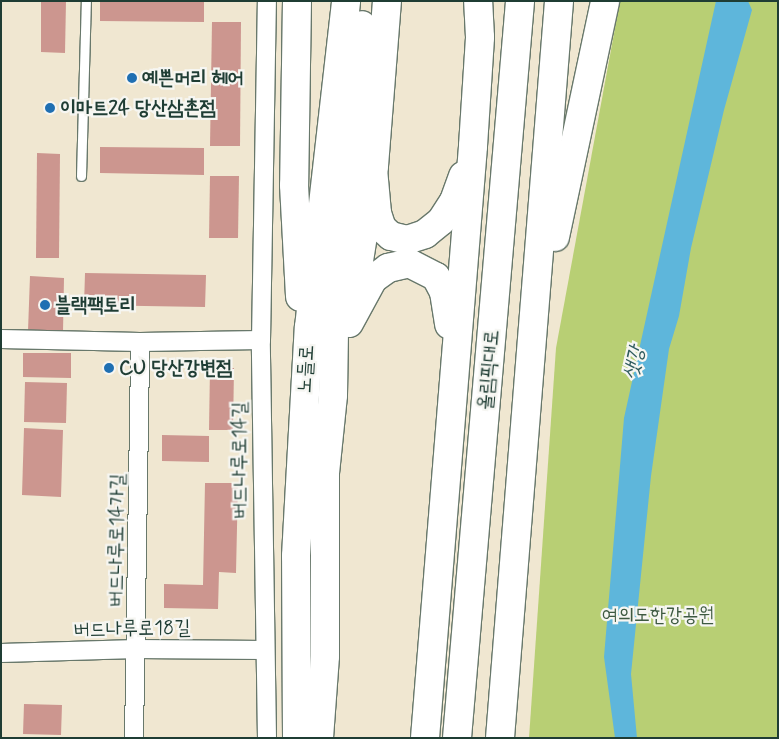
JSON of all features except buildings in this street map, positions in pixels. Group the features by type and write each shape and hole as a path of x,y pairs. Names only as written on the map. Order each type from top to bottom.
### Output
{"main road":[{"path":"297,1 294,185 305,389"},
{"name":"노들로","path":"297,738 296,556 309,327 346,1"},
{"name":"노들로","path":"319,738 325,656 325,473 333,395 334,331 364,1"},
{"path":"333,395 349,323 373,169 387,1"},
{"path":"478,1 480,37"},
{"path":"425,738 484,1"},
{"name":"올림픽대로","path":"457,738 520,1"},
{"name":"올림픽대로","path":"500,738 560,1"},
{"path":"532,343 605,1"},
{"path":"373,169 377,213 382,228 391,236 407,240 425,234 441,221 454,201 473,146"},
{"path":"349,323 373,279 388,268 409,263 425,269 436,277 444,292 456,364"},
{"path":"282,738 282,722 296,654"},
{"path":"325,656 337,738"}],"street":[{"name":"버드나루로14길","path":"266,738 261,340 267,1"},
{"path":"1,339 140,342 261,340"},
{"name":"버드나루로14가길","path":"134,738 137,649 140,342"},
{"name":"버드나루로18길","path":"1,653 137,649 264,650"}],"lane":[{"path":"81,176 86,1"}],"green space":[{"name":"여의도한강공원","path":"620,1 778,1 778,738 529,738 556,348"}],"water":[{"path":"716,1 748,1 752,10 724,110 691,248 679,316 669,349 651,476 631,674 637,738 615,738 604,657 624,418"}],"place":[{"name":"예쁜머리 헤어","path":"132,78"},
{"name":"이마트24 당산삼촌점","path":"50,108"},
{"name":"블랙팩토리","path":"45,305"},
{"name":"CU 당산강변점","path":"109,368"}],"water label":[{"name":"샛강","path":"634,363"}]}
